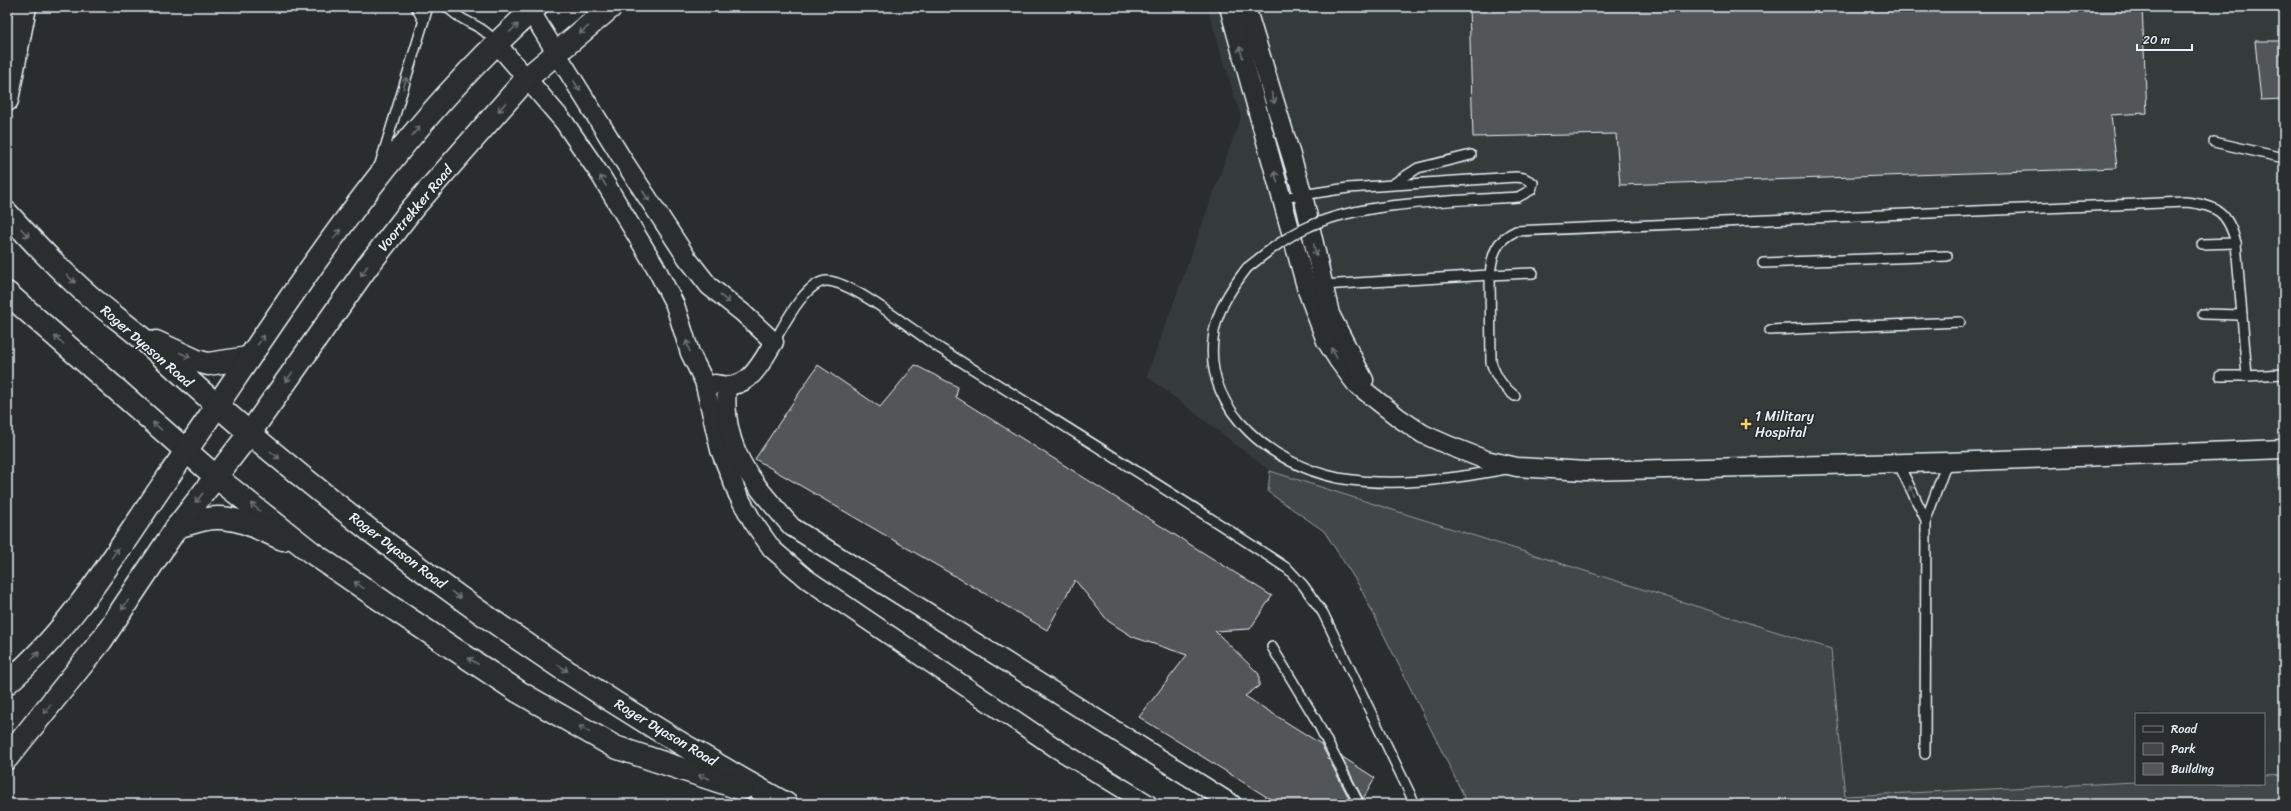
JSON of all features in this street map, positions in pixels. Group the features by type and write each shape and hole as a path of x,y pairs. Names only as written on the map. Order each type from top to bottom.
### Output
{"main road":[{"path":"7,100 25,7"},
{"name":"Voortrekker Road","path":"7,758 101,641 177,527 249,434 367,267 412,209 527,78 612,7"},
{"path":"7,683 44,647 81,603 217,408 248,358 372,186 458,82 534,9"},
{"name":"Roger Dyason Road","path":"7,213 42,252 93,299 136,333 217,408 475,609 641,719 779,803"},
{"name":"Roger Dyason Road","path":"10,297 216,478 311,552 520,692 615,747 779,803"},
{"path":"136,333 202,362 220,363 248,358"},
{"path":"177,527 205,519 230,519 249,524 311,552"}],"street":[{"path":"1229,7 1282,198 1315,287"},
{"path":"1246,7 1303,195 1321,328 1338,360 1356,384 1378,402 1423,434 1450,446 1486,460 1518,467 1586,471 1947,462 2284,449"},
{"path":"534,9 556,53 687,258 709,286 743,312 774,342 754,374 746,380 727,386 704,381"},
{"path":"497,44 564,122 601,176 655,266 675,305 690,352 704,381 720,450 738,495 753,522 772,549 807,578 879,628 1056,748 1148,804"},
{"path":"727,386 726,417 738,456 752,481 792,527 1232,804"},
{"path":"772,549 792,527"}],"lane":[{"path":"416,7 423,20"},
{"path":"372,186 391,132 428,7"},
{"path":"447,7 457,18 488,32 497,44"},
{"path":"2214,142 2284,158"},
{"path":"1392,185 1418,168 1471,155"},
{"path":"1282,198 1348,188 1516,177 1530,180 1533,183 1532,190 1518,197 1383,208 1326,220 1295,234 1247,268 1230,290 1218,314 1213,340 1213,362 1226,403 1239,424 1256,439 1305,467 1336,477 1360,481 1392,483 1429,481 1518,467"},
{"path":"1515,396 1504,387 1495,376 1491,362 1490,275 1494,251 1498,243 1507,235 1516,232 2185,202 2201,203 2218,210 2225,216 2230,224 2236,243 2247,376"},
{"path":"2202,244 2236,243"},
{"path":"1763,263 1947,256"},
{"path":"1315,287 1533,273"},
{"path":"774,342 811,288 827,281 840,284 857,292 940,348 1288,569 1303,584 1323,613 1415,804"},
{"path":"2204,314 2242,315"},
{"path":"1770,330 1960,322"},
{"path":"2220,376 2284,374"},
{"path":"1925,754 1926,520 1947,462"},
{"path":"1898,463 1926,520"},
{"path":"1272,647 1316,720 1359,804"}],"shaded area":[{"name":"1 Military Hospital","path":"1207,7 2284,7 2284,775 2265,776 2265,713 2135,713 2135,782 1845,796 1831,649 1270,471 1147,376 1241,117"}],"green space":[{"path":"1270,471 1831,649 1845,796 2135,782 2135,785 2265,785 2265,776 2284,775 2284,804 1468,804 1360,587 1324,531 1268,492"}],"building":[{"path":"1469,7 2142,7 2147,113 2111,115 2117,168 1620,185 1616,134 1473,137"},
{"path":"2255,41 2284,41 2284,99 2261,100"},
{"path":"818,365 880,407 915,365 958,387 956,397 1272,596 1250,629 1215,631 1259,674 1259,686 1245,696 1321,744 1352,804 1278,804 1139,717 1187,655 1133,637 1108,621 1075,580 1047,630 755,459"},
{"path":"1341,756 1375,778 1363,799"}],"place":[{"name":"1 Military Hospital","path":"1746,424"}]}
